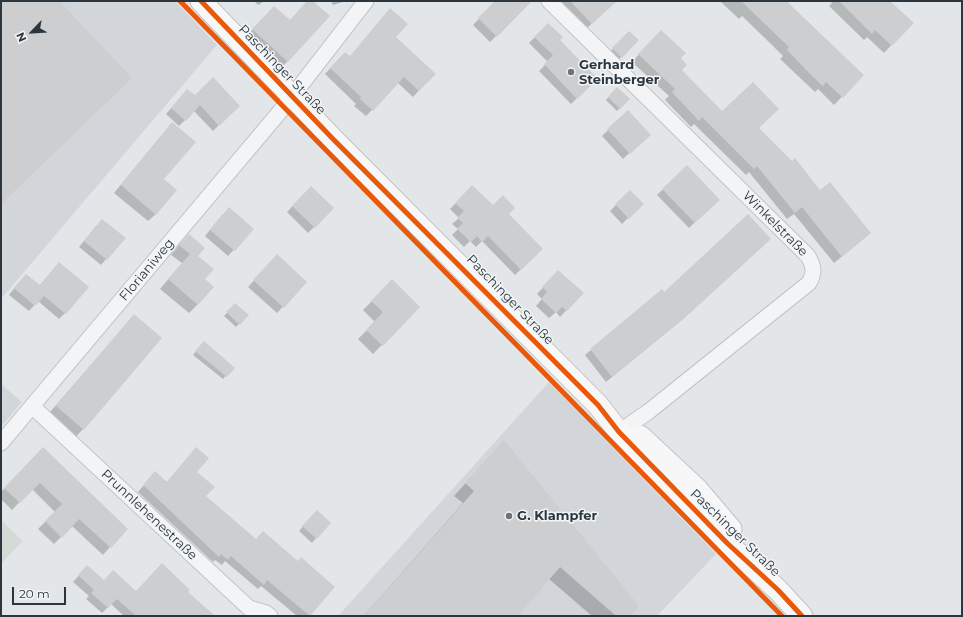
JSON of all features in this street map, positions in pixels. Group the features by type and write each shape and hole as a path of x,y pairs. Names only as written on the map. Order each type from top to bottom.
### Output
{"street":[{"name":"Paschinger Straße","path":"201,1 292,96 598,405 624,429 662,455 697,489 750,551 778,590 802,616"},
{"path":"292,96 366,1"},
{"name":"Winkelstraße","path":"549,1 808,256 813,265 814,274 809,283 648,412 624,429"},
{"name":"Florianiweg","path":"1,443 33,407 292,96"},
{"name":"Prunnlehenestraße","path":"33,407 249,608 266,613 270,616"}],"shaded area":[{"path":"1,1 175,1 217,45 1,299"},
{"path":"549,382 716,554 657,616 338,616"},
{"path":"1,384 22,402 1,427"},
{"path":"1,520 23,541 1,564"}],"building":[{"path":"1,1 59,1 132,78 1,204"},
{"path":"307,1 313,1 330,16 288,62 252,29 274,6 290,20"},
{"path":"495,1 532,1 497,37 478,18"},
{"path":"570,1 617,1 592,24"},
{"path":"741,1 786,1 864,75 843,98 826,82 823,86 787,50 789,47"},
{"path":"839,1 890,1 914,23 892,46 875,30 872,34"},
{"path":"390,8 408,24 396,37 436,74 419,91 404,77 373,111 360,99 361,97 330,68 345,52 350,56"},
{"name":"Gerhard Steinberger","path":"548,23 563,37 560,40 598,79 577,99 544,64 553,55 534,37"},
{"path":"661,30 686,53 681,58 687,65 682,70 722,111 753,82 779,109 759,128 792,161 795,158 820,190 830,182 871,233 842,257 802,207 795,213 757,166 754,169 702,117 699,121 672,92 675,89 638,54"},
{"path":"629,31 639,40 622,58 612,48"},
{"path":"213,77 240,106 219,126 200,105 186,121 171,108 187,89 195,95"},
{"path":"617,87 630,99 620,109 608,97"},
{"path":"628,110 651,135 630,154 607,129"},
{"path":"172,122 196,142 164,179 177,190 156,215 121,185"},
{"path":"687,165 720,200 695,223 662,189"},
{"path":"472,185 493,205 503,195 515,208 509,214 543,249 521,270 488,236 482,242 477,236 471,242 457,229 463,223 457,218 464,211 455,203"},
{"path":"311,186 334,208 315,228 292,206"},
{"path":"630,190 644,204 629,219 615,204"},
{"path":"229,207 254,229 235,251 210,230"},
{"path":"748,214 771,239 690,313 612,377 590,349 662,289 664,292"},
{"path":"102,219 126,238 107,260 84,241"},
{"path":"189,234 205,248 198,256 214,269 205,279 214,287 198,305 168,279 190,254 179,245"},
{"path":"277,254 307,282 284,308 253,280"},
{"path":"59,262 89,287 66,314 44,296 35,306 14,288 26,274 40,285"},
{"path":"558,270 584,293 567,311 562,307 556,313 541,299 547,292 542,287"},
{"path":"392,279 420,307 383,346 366,330 383,312 371,301"},
{"path":"235,303 249,315 240,325 226,312"},
{"path":"134,314 162,338 84,430 56,406"},
{"path":"204,341 235,368 227,377 195,351"},
{"name":"G. Klampfer","path":"504,440 639,606 630,616 616,616 560,567 518,616 364,616 474,491 465,483"},
{"path":"43,447 128,529 111,548 79,519 62,538 45,521 62,504 40,483 20,503 4,488"},
{"path":"196,447 209,458 197,472 215,487 206,496 256,539 263,531 298,561 301,557 335,587 310,616 267,580 264,585 231,556 228,560 221,554 219,557 143,485 155,471 167,482"},
{"path":"317,510 331,523 317,539 302,526"},
{"path":"162,563 190,590 188,592 215,616 136,616 117,599 108,608 91,593 94,590 78,575 87,565 104,580 113,570 136,591"}],"cycle path":[{"path":"180,1 782,616"},
{"path":"201,1 333,139 598,405 619,432 727,543 778,590 802,616"}],"place":[{"name":"Gerhard Steinberger","path":"571,72"},
{"name":"G. Klampfer","path":"509,516"}]}
